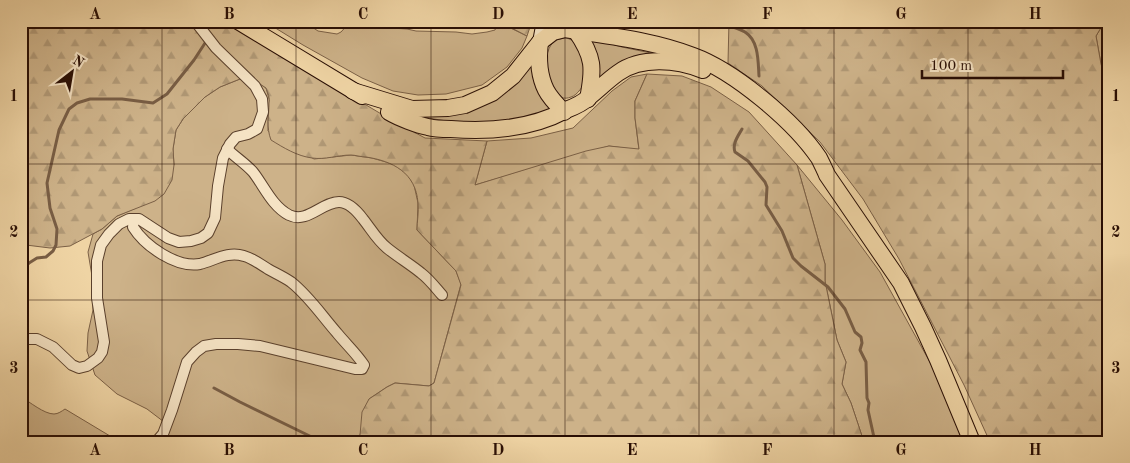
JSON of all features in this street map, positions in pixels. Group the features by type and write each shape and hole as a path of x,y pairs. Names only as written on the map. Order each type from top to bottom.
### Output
{"highway":[{"path":"238,21 395,115 428,128 466,130 506,129 540,122 588,99 620,71 644,62 669,62 696,67 714,74 761,107 828,175"},
{"path":"353,91 412,109 448,108 465,105 492,93 513,76 540,42 552,32 574,26 656,44 714,65 746,86 780,115 804,139 819,159 901,283 938,360 972,442"},
{"path":"574,26 586,44 592,60 588,99"},
{"path":"540,42 538,54 546,90 552,100 564,112"}],"main road":[{"path":"540,42 544,21"}],"street":[{"path":"21,342 25,339 37,339 53,347 72,365 79,368 87,366 98,358 102,352 104,342 97,298 97,261 101,245 109,234 119,224 129,219 140,219 168,238 179,242 191,241 208,234 215,218 218,186 223,158 227,149 236,137 248,134 257,128 263,112 262,99 255,86 216,48 195,21"},
{"path":"227,149 252,171 274,201 286,213 292,216 305,216 337,202 354,208 385,246 420,272 442,295"},
{"path":"134,219 133,226 136,232 160,253 174,261 188,265 200,264 236,254 246,256 290,281 302,292 364,365 362,369 355,369 260,346 238,344 204,346 187,362 163,434 156,442"}],"green space":[{"path":"21,21 230,21 351,96 425,138 487,141 475,185 586,151 609,146 639,149 635,101 647,74 682,76 711,87 749,112 797,165 825,264 825,281 837,340 846,362 842,384 851,403 864,442 362,442 360,435 362,412 369,399 395,383 429,386 434,383 461,285 456,271 417,230 418,206 416,193 408,176 394,165 376,159 351,155 312,158 296,154 281,146 271,140 269,135 269,99 266,88 251,78 240,79 220,87 205,97 183,119 176,130 172,180 164,194 155,201 117,216 102,229 70,246 50,248 26,245 21,248"},
{"path":"264,21 303,21 318,31 337,34 351,21 370,21 391,28 416,31 472,34 495,30 498,22 527,36 522,48 507,67 482,85 446,94 418,95 393,91 362,78"},
{"path":"498,21 532,21 527,36"},
{"path":"729,21 1105,21 1096,36 1109,92 1109,442 990,442 964,385 899,259 863,199 820,142 762,86 728,63"},
{"path":"1105,21 1109,21 1109,92 1096,36"},
{"path":"567,38 578,43 587,80 576,94 563,98 556,94 551,87 547,77 546,66 550,46 556,40"},
{"path":"590,38 622,47 694,62 598,79"},
{"path":"534,57 552,112 510,121 471,125 416,116 470,109"},
{"path":"647,74 635,101 639,150 609,146 475,185 487,141 531,138 573,128 612,91 631,77"},
{"path":"251,78 266,88 270,102 268,131 314,159 351,155 372,158 393,164 407,174 414,185 418,203 417,230 456,271 461,284 434,383 429,386 395,383 369,399 360,435 362,442 164,442 168,425 147,409 117,394 95,375 87,351 88,333 93,310 92,276 88,252 93,234 117,216 136,208 174,165 173,149 176,130 183,119 205,97 220,87 240,79"},
{"path":"797,165 842,220 880,272 947,393 970,442 864,442 851,403 842,384 846,362 837,340 825,281 825,264"},
{"path":"21,397 50,413 57,414 65,409 120,442 21,442"}],"waterway":[{"path":"715,21 739,29 750,36 757,52 759,76"},
{"path":"21,270 37,258 46,257 53,251 56,245 57,229 50,208 47,183 59,130 69,109 77,103 90,99 122,99 153,103 167,94 207,40"},
{"path":"742,129 735,143 735,152 748,161 765,182 767,187 766,205 782,231 793,258 828,287 845,309 855,332 861,337 860,350 866,362 868,410 875,442"},
{"path":"214,388 322,442"}]}
